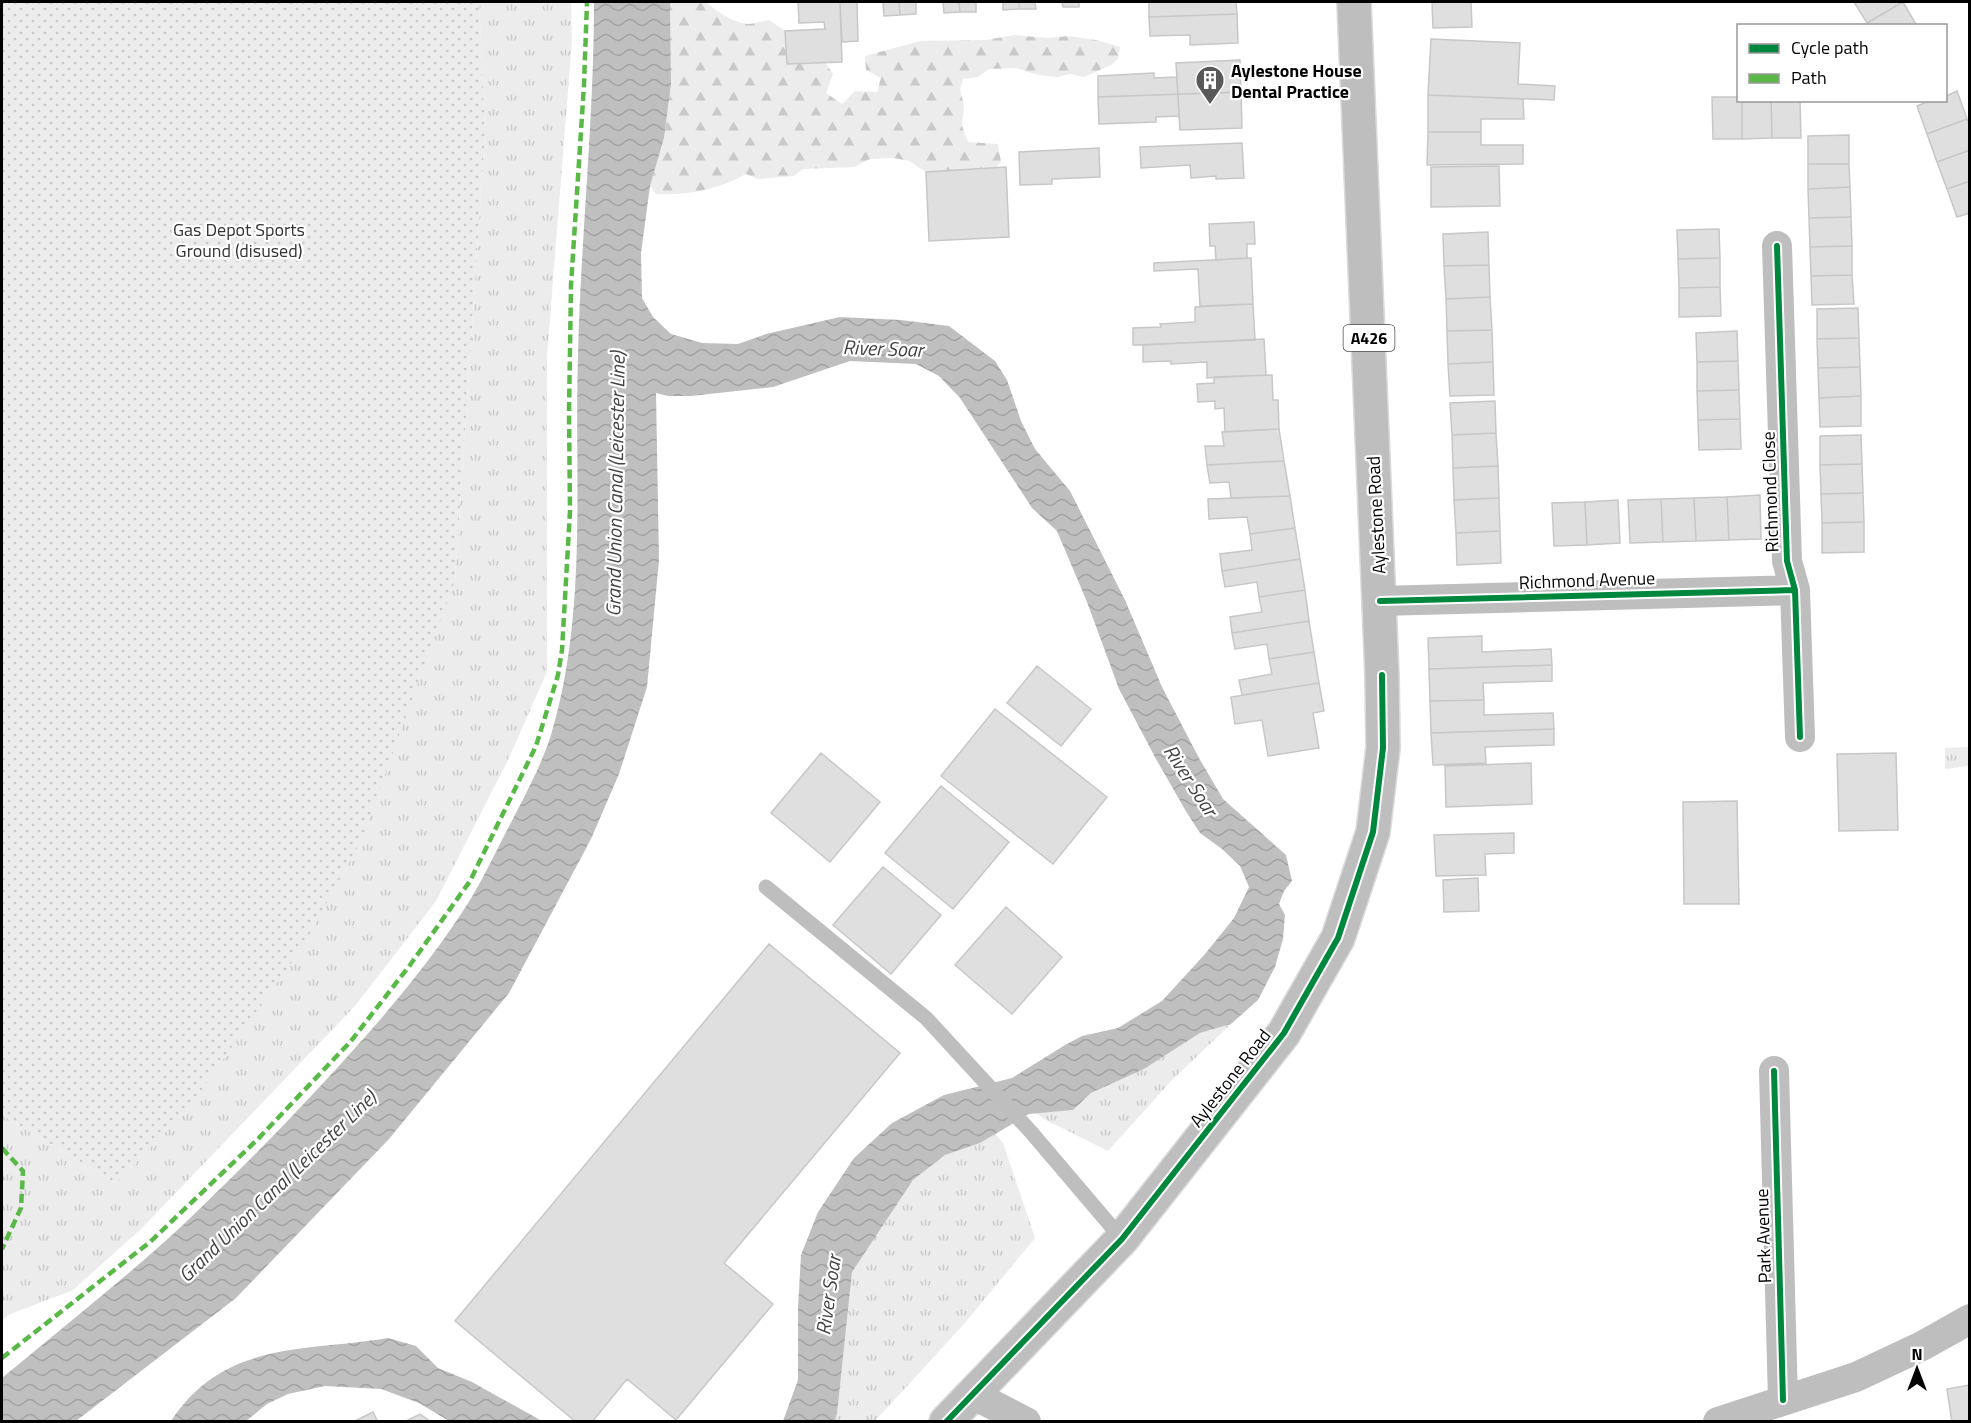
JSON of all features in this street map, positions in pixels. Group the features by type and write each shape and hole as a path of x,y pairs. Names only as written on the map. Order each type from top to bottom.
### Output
{"main road":[{"name":"Aylestone Road","path":"946,1422 1122,1239 1284,1033 1338,938 1373,832 1383,748 1380,601 1354,2"}],"street":[{"name":"Richmond Close","path":"1777,246 1787,561 1796,590 1800,737"},
{"name":"Richmond Avenue","path":"1380,601 1796,590"},
{"name":"Park Avenue","path":"1774,1071 1783,1400"},
{"path":"1718,1422 1856,1377 1922,1346 1970,1319"},
{"path":"972,1394 1026,1422"}],"lane":[{"path":"766,887 926,1018 1031,1132 1122,1239"}],"green space":[{"name":"Gas Depot Sports Ground (disused)","path":"2,2 479,2 485,133 455,580 362,839 303,946 188,1109 116,1183 2,1115"},
{"path":"479,2 571,2 572,40 547,356 547,672 508,760 436,901 355,1006 141,1229 73,1290 8,1315 2,1321 2,1115 116,1183 455,580 485,133"},
{"path":"670,2 706,2 726,16 749,24 769,20 785,31 787,64 825,62 833,74 826,93 842,104 855,91 877,92 881,78 866,70 865,56 920,41 986,40 1014,35 1048,38 1068,36 1096,40 1120,47 1118,59 1111,65 1084,77 1070,74 1057,77 1038,75 1016,68 989,69 978,77 963,79 960,90 964,105 962,126 968,142 998,144 1001,162 996,168 926,172 909,161 894,158 870,159 854,167 803,169 794,176 758,179 746,174 725,184 702,190 679,194 656,194 650,186 664,138 671,84"},
{"path":"1969,747 1969,766 1945,769 1945,748"},
{"path":"1231,1024 1172,1080 1108,1151 1036,1113 1073,1110 1091,1093 1144,1069 1200,1033"},
{"path":"995,1134 1003,1143 1035,1238 964,1324 875,1421 834,1422 837,1414 852,1271 913,1180 945,1155 980,1143"}],"water":[{"path":"594,2 670,2 671,84 664,138 650,186 641,253 642,298 653,317 671,334 702,343 738,344 766,334 840,317 901,320 949,326 995,361 1007,380 1021,421 1035,449 1070,491 1125,600 1162,687 1223,799 1286,855 1292,881 1284,891 1279,904 1285,915 1283,939 1275,967 1258,1000 1231,1024 1200,1033 1144,1069 1091,1093 1073,1110 1029,1114 980,1143 945,1155 913,1180 852,1272 837,1414 834,1421 783,1421 798,1380 801,1255 818,1212 854,1158 892,1123 944,1095 1012,1078 1082,1036 1118,1028 1162,1001 1234,918 1249,887 1240,866 1200,833 1156,759 1119,689 1087,602 1057,531 1032,508 960,398 939,376 916,364 850,361 773,387 691,396 668,396 656,393 659,560 647,687 619,774 591,839 509,993 389,1139 236,1298 76,1421 2,1422 2,1378 185,1223 308,1099 402,993 437,948 475,892 542,760 563,688 575,593 578,353 592,90"},
{"path":"388,1338 416,1346 438,1368 472,1382 542,1421 449,1421 419,1403 381,1389 325,1386 288,1394 267,1404 246,1421 171,1421 192,1395 216,1376 241,1363 268,1354 297,1349"}],"building":[{"path":"798,2 840,2 842,62 787,64 785,31 825,29 824,22 799,23"},
{"path":"840,2 857,2 858,41 842,42"},
{"path":"883,2 899,2 900,15 884,16"},
{"path":"899,2 916,2 916,14 900,15"},
{"path":"943,2 959,2 960,12 944,13"},
{"path":"959,2 976,2 976,12 960,12"},
{"path":"1003,2 1019,2 1019,9 1003,10"},
{"path":"1019,2 1035,2 1036,9 1019,9"},
{"path":"1062,2 1079,2 1079,7 1063,7"},
{"path":"1149,2 1236,2 1237,14 1149,17"},
{"path":"1432,2 1471,2 1472,27 1433,28"},
{"path":"1854,2 1903,2 1867,23"},
{"path":"1903,2 1916,24 1867,24"},
{"path":"1237,14 1238,43 1190,45 1190,35 1150,36 1149,17"},
{"path":"1431,39 1520,43 1518,84 1555,86 1554,100 1428,95"},
{"path":"1240,60 1241,92 1098,97 1098,76 1154,73 1154,78 1177,77 1176,63"},
{"name":"Aylestone House Dental Practice","path":"1240,60 1242,128 1180,130 1176,63"},
{"path":"1957,91 1967,119 1927,134 1917,106 1927,102 1947,102 1947,96"},
{"path":"1241,92 1242,128 1180,130 1179,116 1156,117 1156,122 1099,124 1098,97"},
{"path":"1428,95 1523,99 1524,119 1481,119 1481,132 1428,132"},
{"path":"1712,97 1737,97 1737,102 1742,102 1742,139 1713,139"},
{"path":"1742,102 1771,102 1772,138 1742,139"},
{"path":"1771,102 1800,102 1801,138 1772,138"},
{"path":"1967,119 1970,125 1970,150 1937,162 1927,134"},
{"path":"1428,132 1481,132 1481,145 1523,145 1523,164 1427,165"},
{"path":"1849,135 1849,164 1808,164 1808,136"},
{"path":"1242,143 1244,178 1216,179 1216,176 1191,178 1190,165 1141,168 1140,147"},
{"path":"1099,148 1100,177 1052,179 1052,184 1020,185 1019,152"},
{"path":"1970,150 1970,181 1947,189 1937,162"},
{"path":"1808,164 1849,164 1850,187 1808,189"},
{"path":"1499,166 1500,206 1431,207 1431,167"},
{"path":"1006,167 1009,237 929,241 926,172"},
{"path":"1970,181 1970,213 1957,217 1947,189"},
{"path":"1850,187 1851,217 1809,218 1808,189"},
{"path":"1851,217 1852,246 1810,247 1809,218"},
{"path":"1254,222 1255,244 1247,244 1247,258 1216,260 1215,246 1210,246 1209,224"},
{"path":"1719,229 1720,258 1678,259 1677,230"},
{"path":"1488,232 1489,265 1444,266 1443,234"},
{"path":"1852,246 1852,275 1811,276 1810,247"},
{"path":"1251,258 1253,304 1200,306 1198,269 1154,271 1154,263"},
{"path":"1720,258 1720,287 1679,288 1678,259"},
{"path":"1489,265 1490,297 1446,299 1444,266"},
{"path":"1852,275 1854,304 1812,305 1811,276"},
{"path":"1720,287 1721,316 1679,317 1679,288"},
{"path":"1490,297 1492,330 1447,331 1446,299"},
{"path":"1253,304 1255,340 1133,345 1133,328 1195,322 1195,307"},
{"path":"1858,308 1859,338 1817,339 1817,309"},
{"path":"1492,330 1493,362 1448,364 1447,331"},
{"path":"1737,331 1738,361 1697,362 1696,333"},
{"path":"1859,338 1860,367 1818,368 1817,339"},
{"path":"1264,339 1266,375 1207,378 1207,362 1171,364 1171,361 1143,362 1143,345"},
{"path":"1738,361 1739,390 1697,391 1697,362"},
{"path":"1493,362 1494,395 1450,396 1448,364"},
{"path":"1860,367 1861,396 1819,398 1818,368"},
{"path":"1272,375 1273,400 1278,400 1279,429 1225,432 1224,408 1215,409 1215,401 1198,402 1197,384 1214,383 1214,377"},
{"path":"1739,390 1740,419 1698,420 1697,391"},
{"path":"1861,396 1861,426 1820,427 1819,398"},
{"path":"1495,401 1496,433 1452,435 1450,403"},
{"path":"1740,419 1741,449 1699,450 1698,420"},
{"path":"1279,429 1284,461 1207,465 1205,446 1224,446 1222,432"},
{"path":"1496,433 1498,466 1453,468 1452,435"},
{"path":"1861,435 1862,464 1820,465 1820,436"},
{"path":"1284,461 1290,496 1231,498 1229,482 1210,483 1207,465"},
{"path":"1862,464 1863,493 1821,494 1820,465"},
{"path":"1498,466 1499,498 1454,500 1453,468"},
{"path":"1863,493 1864,522 1822,523 1821,494"},
{"path":"1760,495 1761,539 1729,540 1727,497"},
{"path":"1290,496 1295,528 1250,534 1247,517 1209,519 1208,499"},
{"path":"1727,497 1729,540 1696,541 1694,498"},
{"path":"1499,498 1500,531 1456,533 1454,500"},
{"path":"1694,498 1696,541 1663,542 1661,499"},
{"path":"1661,499 1663,542 1630,543 1628,500"},
{"path":"1618,500 1620,543 1587,545 1585,502"},
{"path":"1585,502 1587,545 1554,546 1552,503"},
{"path":"1864,522 1864,552 1822,553 1822,523"},
{"path":"1295,528 1300,559 1222,571 1220,554 1252,550 1250,534"},
{"path":"1500,531 1501,563 1457,565 1456,533"},
{"path":"1300,559 1305,590 1259,597 1257,582 1225,587 1222,571"},
{"path":"1305,590 1309,621 1232,633 1230,617 1262,612 1259,597"},
{"path":"1309,621 1314,652 1269,659 1267,644 1235,649 1232,633"},
{"path":"1482,636 1482,652 1551,649 1552,665 1429,669 1428,638"},
{"path":"1314,652 1319,683 1242,695 1239,680 1272,674 1269,659"},
{"path":"1552,665 1552,681 1483,683 1484,700 1430,701 1429,669"},
{"path":"1037,666 1091,709 1061,746 1007,703"},
{"path":"1319,683 1324,711 1313,713 1319,748 1268,756 1262,720 1235,724 1231,697"},
{"path":"1484,700 1484,715 1553,713 1554,729 1431,733 1430,701"},
{"path":"995,709 1107,797 1053,864 941,776"},
{"path":"1554,729 1554,745 1485,747 1486,763 1433,765 1431,733"},
{"path":"821,753 880,802 830,862 771,813"},
{"path":"1896,753 1898,830 1839,831 1837,754"},
{"path":"1531,763 1532,804 1446,807 1445,766"},
{"path":"941,786 1009,842 953,909 885,853"},
{"path":"1737,801 1739,904 1684,904 1683,802"},
{"path":"1514,833 1514,853 1485,854 1486,875 1436,876 1434,835"},
{"path":"883,867 941,915 891,974 833,925"},
{"path":"1478,878 1479,911 1444,912 1443,880"},
{"path":"1006,907 1062,957 1012,1014 955,965"},
{"path":"769,944 900,1053 724,1263 773,1304 676,1420 627,1379 592,1422 576,1422 455,1321"},
{"path":"1970,1385 1970,1422 1952,1422 1947,1389"},
{"path":"373,1412 378,1422 353,1422"},
{"path":"420,1414 431,1422 404,1422"}],"marked path":[{"path":"2,1358 150,1242 258,1139 351,1041 410,965 470,881 536,746 558,675 562,650 570,511 571,285 587,2"},
{"path":"2,1148 23,1171 21,1208 2,1249"}],"cycle path":[{"path":"1777,246 1787,561 1795,590 1800,737"},
{"path":"1380,601 1795,590"},
{"path":"946,1422 1122,1239 1284,1033 1338,938 1373,832 1383,748 1382,675"},
{"path":"1774,1071 1783,1400"}],"place":[{"name":"Aylestone House Dental Practice","path":"1210,106"}],"water label":[{"name":"River Soar","path":"883,348"},
{"name":"Grand Union Canal (Leicester Line)","path":"615,484"},
{"name":"River Soar","path":"1191,780"},
{"name":"Grand Union Canal (Leicester Line)","path":"277,1186"},
{"name":"River Soar","path":"828,1295"}]}
